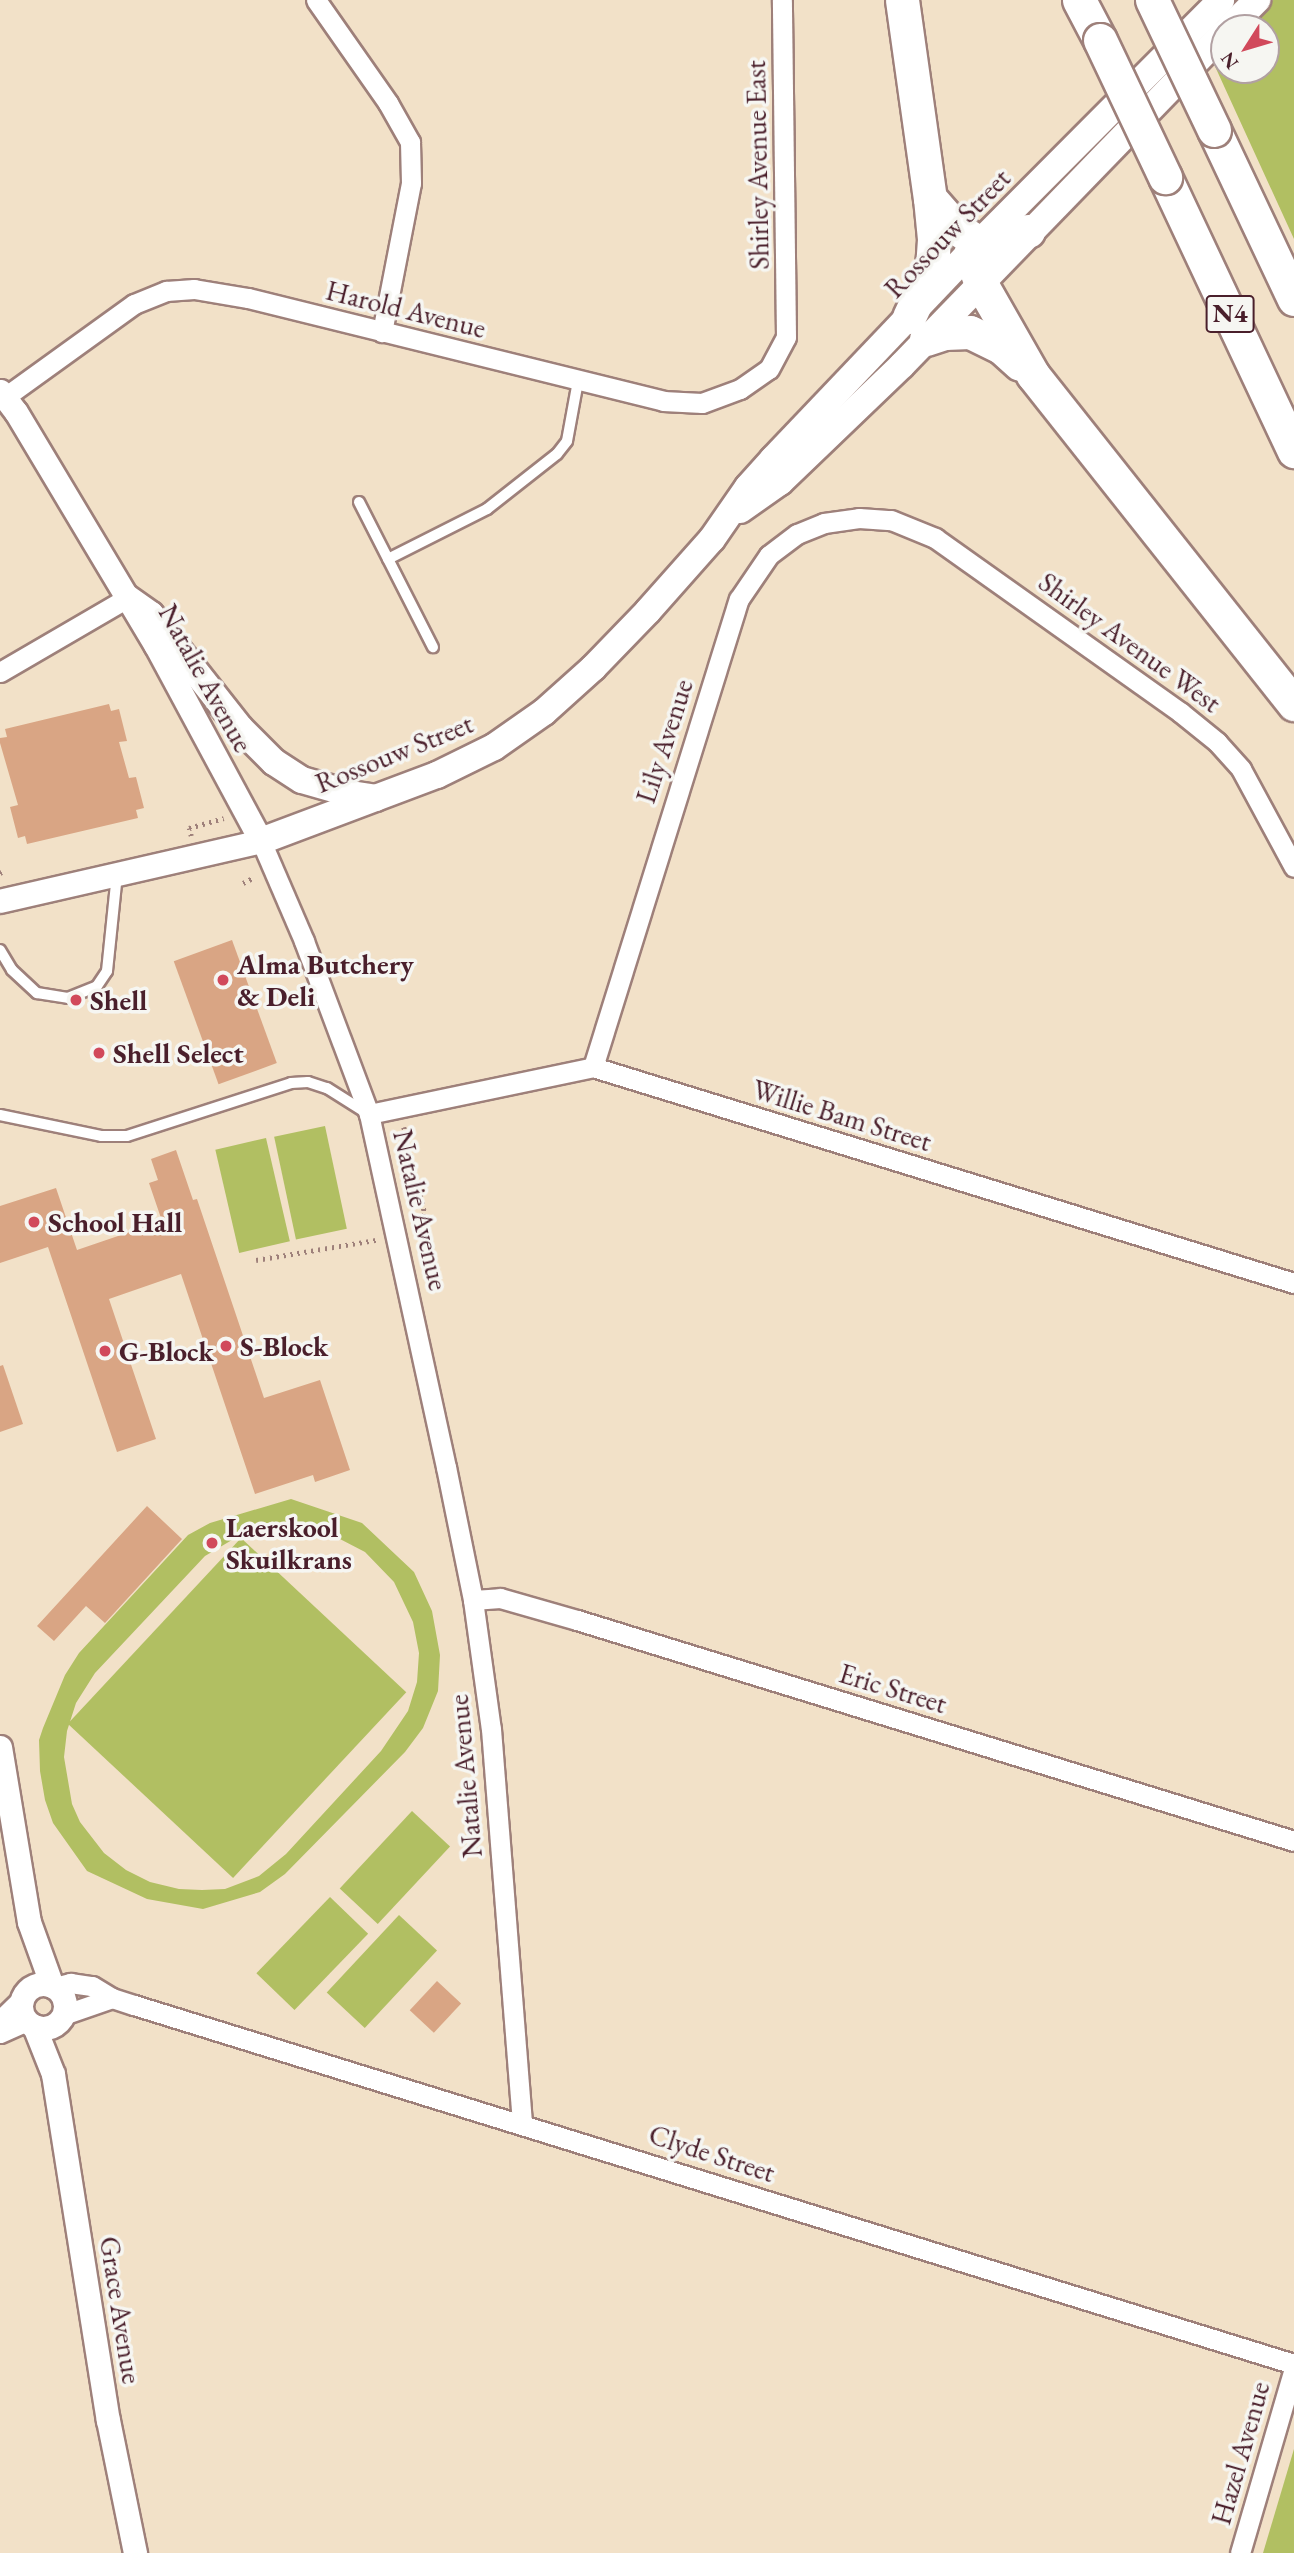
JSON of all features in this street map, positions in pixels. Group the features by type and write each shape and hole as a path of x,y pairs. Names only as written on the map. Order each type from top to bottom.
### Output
{"highway":[{"path":"902,0 934,239 932,268 918,328 960,330 977,334 1001,347 1032,375 1294,704"},
{"name":"N4","path":"1079,0 1294,451"},
{"name":"N4","path":"1152,0 1294,299"},
{"path":"930,198 956,228 977,259 1032,375"},
{"path":"977,259 1002,241 1028,231"}],"main road":[{"name":"Rossouw Street","path":"261,841 456,766 494,747 544,712 609,653 729,518 780,482 977,259 1221,0"},
{"path":"1242,14 1256,0"},
{"name":"Rossouw Street","path":"1028,231 1210,47"},
{"path":"127,598 151,615 240,728 274,762 302,780 351,794 377,798"}],"street":[{"path":"316,0 402,124 410,142 411,183 382,331"},
{"name":"Shirley Avenue East","path":"782,0 787,329"},
{"name":"Harold Avenue","path":"3,394 124,310 155,294 175,290 213,290 578,381 663,401 691,404 716,399 750,384 769,369 784,345 787,329"},
{"name":"Natalie Avenue","path":"3,394 127,598 261,841 317,974 369,1114 473,1600 491,1729 522,2124"},
{"name":"Lily Avenue","path":"593,1067 739,599 757,569 797,534 847,518 880,519"},
{"name":"Shirley Avenue West","path":"880,519 917,528 935,537 1204,730 1241,769 1294,867"},
{"path":"0,672 127,598"},
{"name":"Rossouw Street","path":"0,901 261,841"},
{"name":"Willie Bam Street","path":"369,1114 593,1067 1294,1283"},
{"name":"Eric Street","path":"473,1600 500,1598 577,1620 1294,1841"},
{"name":"Grace Avenue","path":"0,1747 29,1922 27,2010 53,2074 106,2408 135,2553"},
{"name":"Grace Avenue","path":"29,1922 53,1987"},
{"name":"Clyde Street","path":"53,1987 78,1983 92,1986 112,1998 1294,2366"},
{"path":"0,2033 27,2010 37,1985 53,1987 63,1997 60,2019"},
{"path":"27,2010 50,2027 60,2019 112,1998"},
{"path":"0,2020 27,2010"},
{"name":"Grace Avenue","path":"53,2074 60,2019"},
{"name":"Hazel Avenue","path":"1241,2553 1294,2366"}],"lane":[{"path":"388,559 487,509 557,454 568,442 578,381"},
{"path":"359,502 433,647"},
{"path":"0,950 12,970 37,993 68,998 97,986 107,971 117,874"},
{"path":"0,1115 101,1136 127,1136 291,1083 308,1082 327,1088 369,1114"}],"path":[{"path":"403,1126 425,1214 420,1228 411,1231"},
{"path":"256,1260 381,1239"}],"green space":[{"path":"1273,0 1294,0 1294,239 1223,84 1280,84 1280,14 1260,14"},
{"path":"325,1126 347,1229 296,1240 274,1137"},
{"path":"266,1138 290,1241 239,1253 215,1150"},
{"path":"291,1499 362,1523 414,1572 432,1611 440,1655 438,1691 423,1728 405,1752 285,1874 260,1892 203,1909 147,1899 87,1871 53,1823 45,1800 40,1771 39,1740 65,1675 79,1653 188,1535 210,1523","holes":["279,1528 310,1530 338,1538 365,1552 394,1582 413,1622 419,1653 417,1682 408,1711 381,1751 286,1854 259,1876 225,1889 179,1889 150,1882 126,1870 104,1853 80,1822 72,1804 64,1757 67,1731 76,1703 95,1673 205,1556 237,1537 255,1531"]},
{"path":"241,1538 406,1692 233,1878 68,1724"},
{"path":"412,1811 450,1846 378,1924 340,1889"},
{"path":"330,1897 368,1934 294,2010 256,1973"},
{"path":"399,1915 437,1950 365,2028 327,1993"},
{"path":"1294,2449 1294,2553 1263,2553"}],"building":[{"path":"109,704 111,711 119,709 127,741 119,742 129,778 136,777 144,808 136,810 138,818 27,844 25,836 18,838 10,807 18,805 0,743 0,738 7,737 5,729"},
{"path":"232,940 277,1063 219,1084 174,961"},
{"path":"176,1150 193,1200 197,1199 264,1398 320,1380 350,1470 315,1482 313,1475 255,1494 181,1274 109,1299 156,1439 117,1452 48,1247 0,1263 0,1206 56,1188 77,1250 162,1221 149,1183 158,1180 151,1159"},
{"path":"3,1365 23,1424 0,1432 0,1366"},
{"path":"147,1506 182,1539 105,1623 86,1606 54,1641 37,1626"},
{"path":"437,1981 461,2004 434,2033 410,2010"}],"place":[{"name":"Alma Butchery & Deli","path":"223,980"},
{"name":"Shell","path":"76,1000"},
{"name":"Shell Select","path":"99,1053"},
{"name":"School Hall","path":"34,1222"},
{"name":"S-Block","path":"226,1346"},
{"name":"G-Block","path":"105,1351"},
{"name":"Laerskool Skuilkrans","path":"212,1543"}]}
